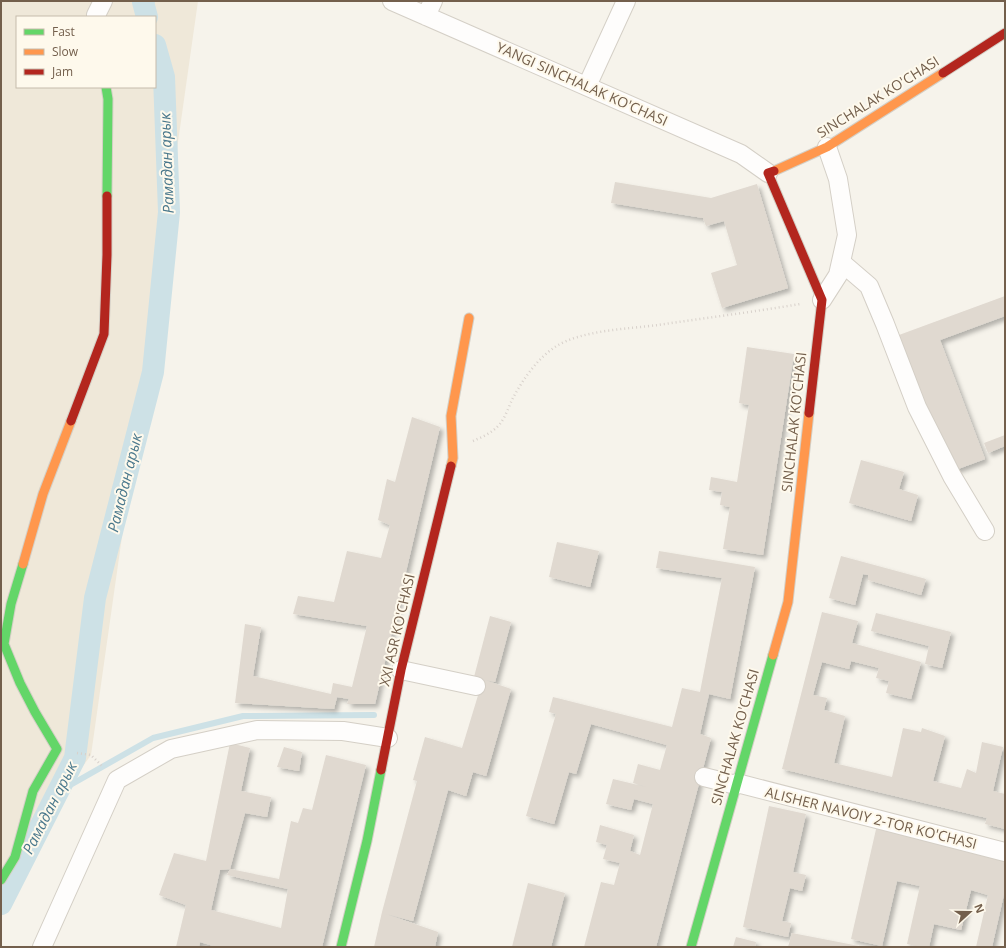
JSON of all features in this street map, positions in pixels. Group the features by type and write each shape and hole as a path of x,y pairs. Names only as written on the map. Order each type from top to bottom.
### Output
{"street":[{"path":"96,16 103,1"},
{"name":"YANGI SINCHALAK KO'CHASI","path":"392,1 430,8 586,86 741,154 768,173"},
{"path":"586,86 626,1"},
{"name":"SINCHALAK KO'CHASI","path":"692,947 736,784 788,602 822,300 768,173 827,147 1005,33"},
{"path":"1,880 15,857 33,791 57,749 34,712 3,642 11,604 44,494 104,334 107,247 108,99 106,88"},
{"path":"822,300 838,275 847,235 838,178 827,147"},
{"path":"841,262 869,286 917,407 952,476 985,531"},
{"name":"XXI ASR KO'CHASI","path":"340,947 366,841 401,670 453,458 451,416 469,318"},
{"path":"401,670 476,686"},
{"path":"42,947 117,780 171,749 257,730 343,731 388,738"},
{"name":"ALISHER NAVOIY 2-TOR KO'CHASI","path":"704,777 1005,852"}],"path":[{"path":"453,458 457,446 487,434 498,426 514,396 536,366 547,353 569,340 597,332 758,311 822,300"}],"shaded area":[{"path":"1,1 198,1 91,755 1,878"}],"building":[{"path":"615,182 711,198 757,184 788,288 722,308 711,273 737,265 724,221 706,226 703,218 611,203"},
{"path":"1005,296 1005,316 940,340 985,459 950,472 899,335"},
{"path":"747,347 794,354 763,555 723,549 730,507 720,505 722,492 709,490 711,477 737,482 749,405 739,403"},
{"path":"412,417 440,427 375,704 347,704 349,699 337,697 334,709 235,703 245,624 261,627 253,676 331,694 333,683 352,687 367,626 293,614 298,596 334,602 347,551 381,558 390,525 378,520 387,479 395,482"},
{"path":"1005,435 1005,446 988,453 984,443"},
{"path":"861,460 904,472 899,489 918,495 911,521 849,503"},
{"path":"557,542 599,551 590,587 549,577"},
{"path":"659,551 755,567 730,699 709,694 700,734 711,738 656,947 584,947 601,882 614,885 620,863 603,859 607,845 596,842 600,825 634,835 630,851 640,855 653,804 634,799 631,810 606,804 613,779 646,787 633,783 638,764 660,770 667,745 591,724 576,774 569,772 554,824 526,816 556,714 549,712 553,697 672,727 682,688 700,692 722,578 656,568"},
{"path":"841,556 926,579 921,595 868,580 868,575 863,574 855,605 829,598"},
{"path":"822,612 858,621 852,643 921,662 911,699 886,693 889,681 876,678 879,668 851,661 849,669 822,662 813,695 827,698 824,710 845,716 834,763 892,777 903,728 921,732 922,728 945,736 933,781 961,788 967,769 976,773 982,742 1003,747 993,791 1005,794 1005,829 985,824 987,818 782,769"},
{"path":"876,613 951,632 942,668 925,664 929,646 871,631"},
{"path":"490,616 511,622 495,682 485,680 511,689 486,776 473,772 466,796 448,790 413,921 386,914 438,932 435,947 374,947 417,781 413,780 425,737 462,748 483,679 474,677"},
{"path":"230,743 250,748 241,791 271,797 267,817 245,813 230,869 279,879 291,821 298,823 303,808 312,810 326,755 366,765 322,947 217,947 200,942 199,947 176,947 186,905 159,895 174,853 206,861","holes":["230,869 227,875 288,889 281,928 211,910 220,870"]},
{"path":"284,747 302,752 299,771 277,767"},
{"path":"769,806 806,814 793,872 806,875 802,891 790,888 782,921 791,923 788,937 743,927"},
{"path":"877,825 1005,856 1005,890 992,947 976,947 988,895 971,890 961,930 934,924 929,947 907,944 920,886 897,881 882,946 851,939"},
{"path":"528,883 565,893 551,947 512,947"},
{"path":"792,933 859,946 859,947 788,947"},
{"path":"736,937 756,942 755,947 733,947"}],"waterway":[{"name":"Рамадан арык","path":"144,1 147,16"},
{"name":"Рамадан арык","path":"1,904 75,758 95,598 153,372 169,212 164,77 156,49"},
{"path":"58,792 153,738 243,716 374,715"}],"traffic: fast":[{"path":"106,88 108,99 107,196"},
{"path":"1,880 15,857 33,791 57,749 20,683 4,644 11,604 23,564"},
{"path":"691,947 773,655"},
{"path":"341,947 367,841 381,770"}],"traffic: slow":[{"path":"774,171 827,147 943,73"},
{"path":"451,466 453,458 451,416 469,318"},
{"path":"773,655 788,602 809,413"},
{"path":"23,564 43,494 71,421"}],"traffic: jam":[{"path":"943,73 1005,33"},
{"path":"774,171 768,173 822,300 809,413"},
{"path":"71,421 104,334 107,255 107,196"},
{"path":"381,770 401,670 451,466"}]}
